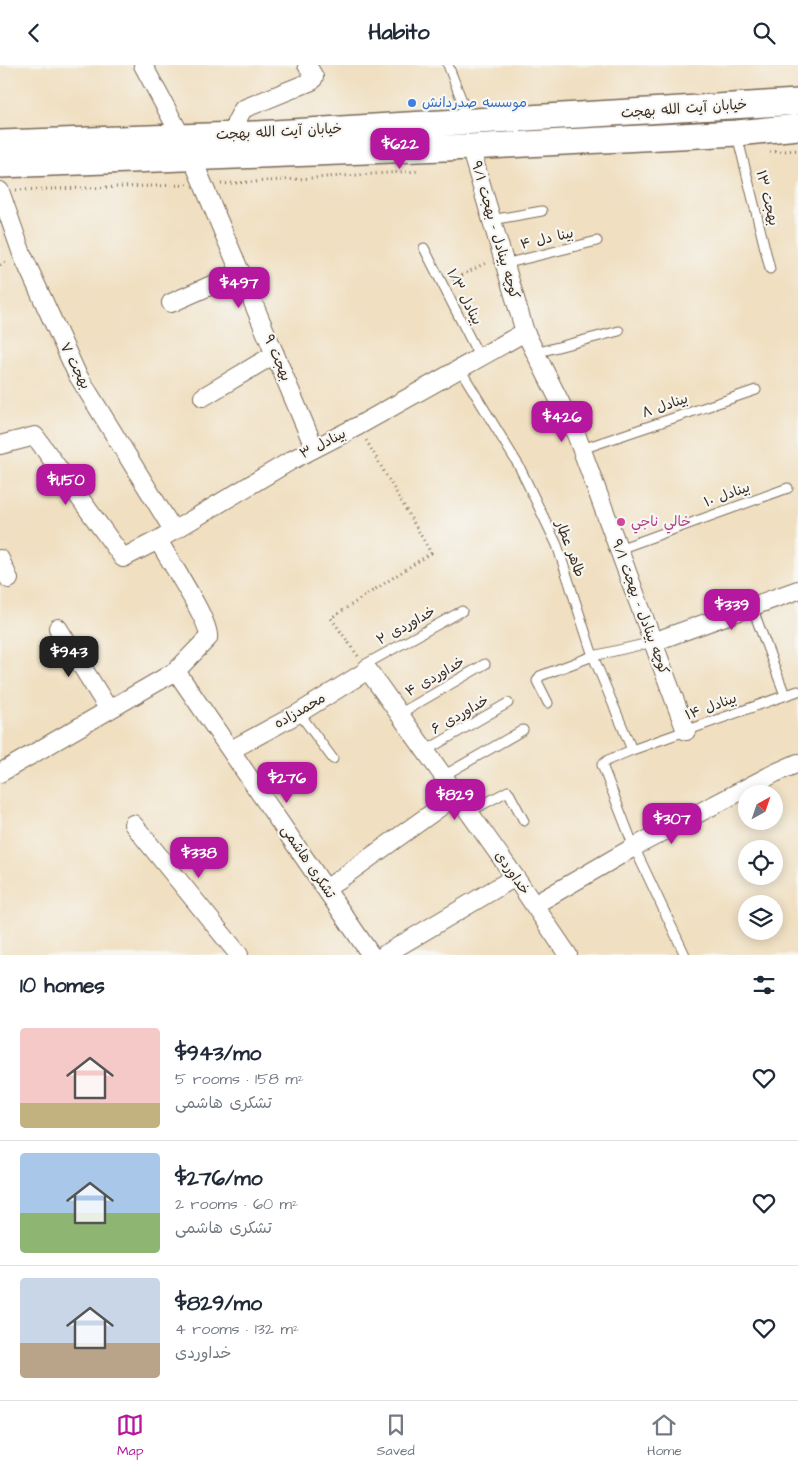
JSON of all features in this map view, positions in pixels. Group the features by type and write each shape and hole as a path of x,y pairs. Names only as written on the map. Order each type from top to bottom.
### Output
{"main road":[{"name":"خیابان آیت الله بهجت","path":"0,143 238,135 798,101"},
{"name":"خیابان آیت الله بهجت","path":"0,165 470,147 739,143 798,127"}],"street":[{"path":"143,65 181,136"},
{"path":"238,135 236,122 243,109 312,81 314,77 307,65"},
{"name":"کوچه بینادل - بهجت ۹/۱","path":"470,147 525,332 576,434 686,731"},
{"name":"بهجت ۹","path":"192,158 314,447"},
{"name":"بهجت ۷","path":"5,190 22,255 77,374 173,529"},
{"path":"171,303 241,272"},
{"name":"بینادل ۳","path":"0,445 35,436 123,558 158,540 173,529 314,447 358,426 525,332"},
{"path":"203,397 276,354"},
{"path":"1,770 176,671 205,643 210,633 202,613 158,540"},
{"path":"0,559 9,579"},
{"path":"653,642 798,590"},
{"path":"58,628 109,710"},
{"name":"محمدزاده","path":"231,750 300,713 366,668"},
{"name":"خداوردی","path":"366,668 515,877 568,955"},
{"name":"تشکری هاشمی","path":"176,671 371,955"},
{"path":"534,905 634,847 798,763"},
{"path":"326,889 457,795"},
{"path":"133,823 239,955"},
{"path":"384,955 515,877"}],"lane":[{"path":"448,65 462,101 465,122"},
{"name":"بهجت ۱۳","path":"739,143 770,269"},
{"path":"491,220 542,211"},
{"name":"بینا دل ۴","path":"502,259 597,241"},
{"name":"بینادل ۱/۳","path":"424,248 480,357"},
{"path":"535,353 619,331"},
{"name":"طاهر عطار","path":"460,369 519,466 557,545 593,656 632,750"},
{"name":"بینادل ۸","path":"582,449 756,390"},
{"name":"بینادل ۱۰","path":"619,549 788,488"},
{"path":"752,607 785,695"},
{"name":"خداوردی ۲","path":"366,668 462,611"},
{"path":"548,703 537,681 538,678 593,656 653,642"},
{"name":"خداوردی ۴","path":"399,714 485,664"},
{"name":"بینادل ۱۴","path":"634,847 602,765 608,760 632,750 798,691"},
{"name":"خداوردی ۶","path":"426,751 508,703"},
{"path":"300,713 333,759"},
{"path":"443,776 523,730"},
{"path":"469,813 508,791 524,821"},
{"path":"634,847 685,955"}],"path":[{"path":"739,143 798,150"},
{"path":"5,190 203,185 427,171"},
{"path":"443,285 502,259"},
{"path":"358,426 431,553 331,618 366,668"}],"place":[{"name":"موسسه صدردانش","path":"412,103"},
{"name":"خالي ناجي","path":"621,522"}]}
